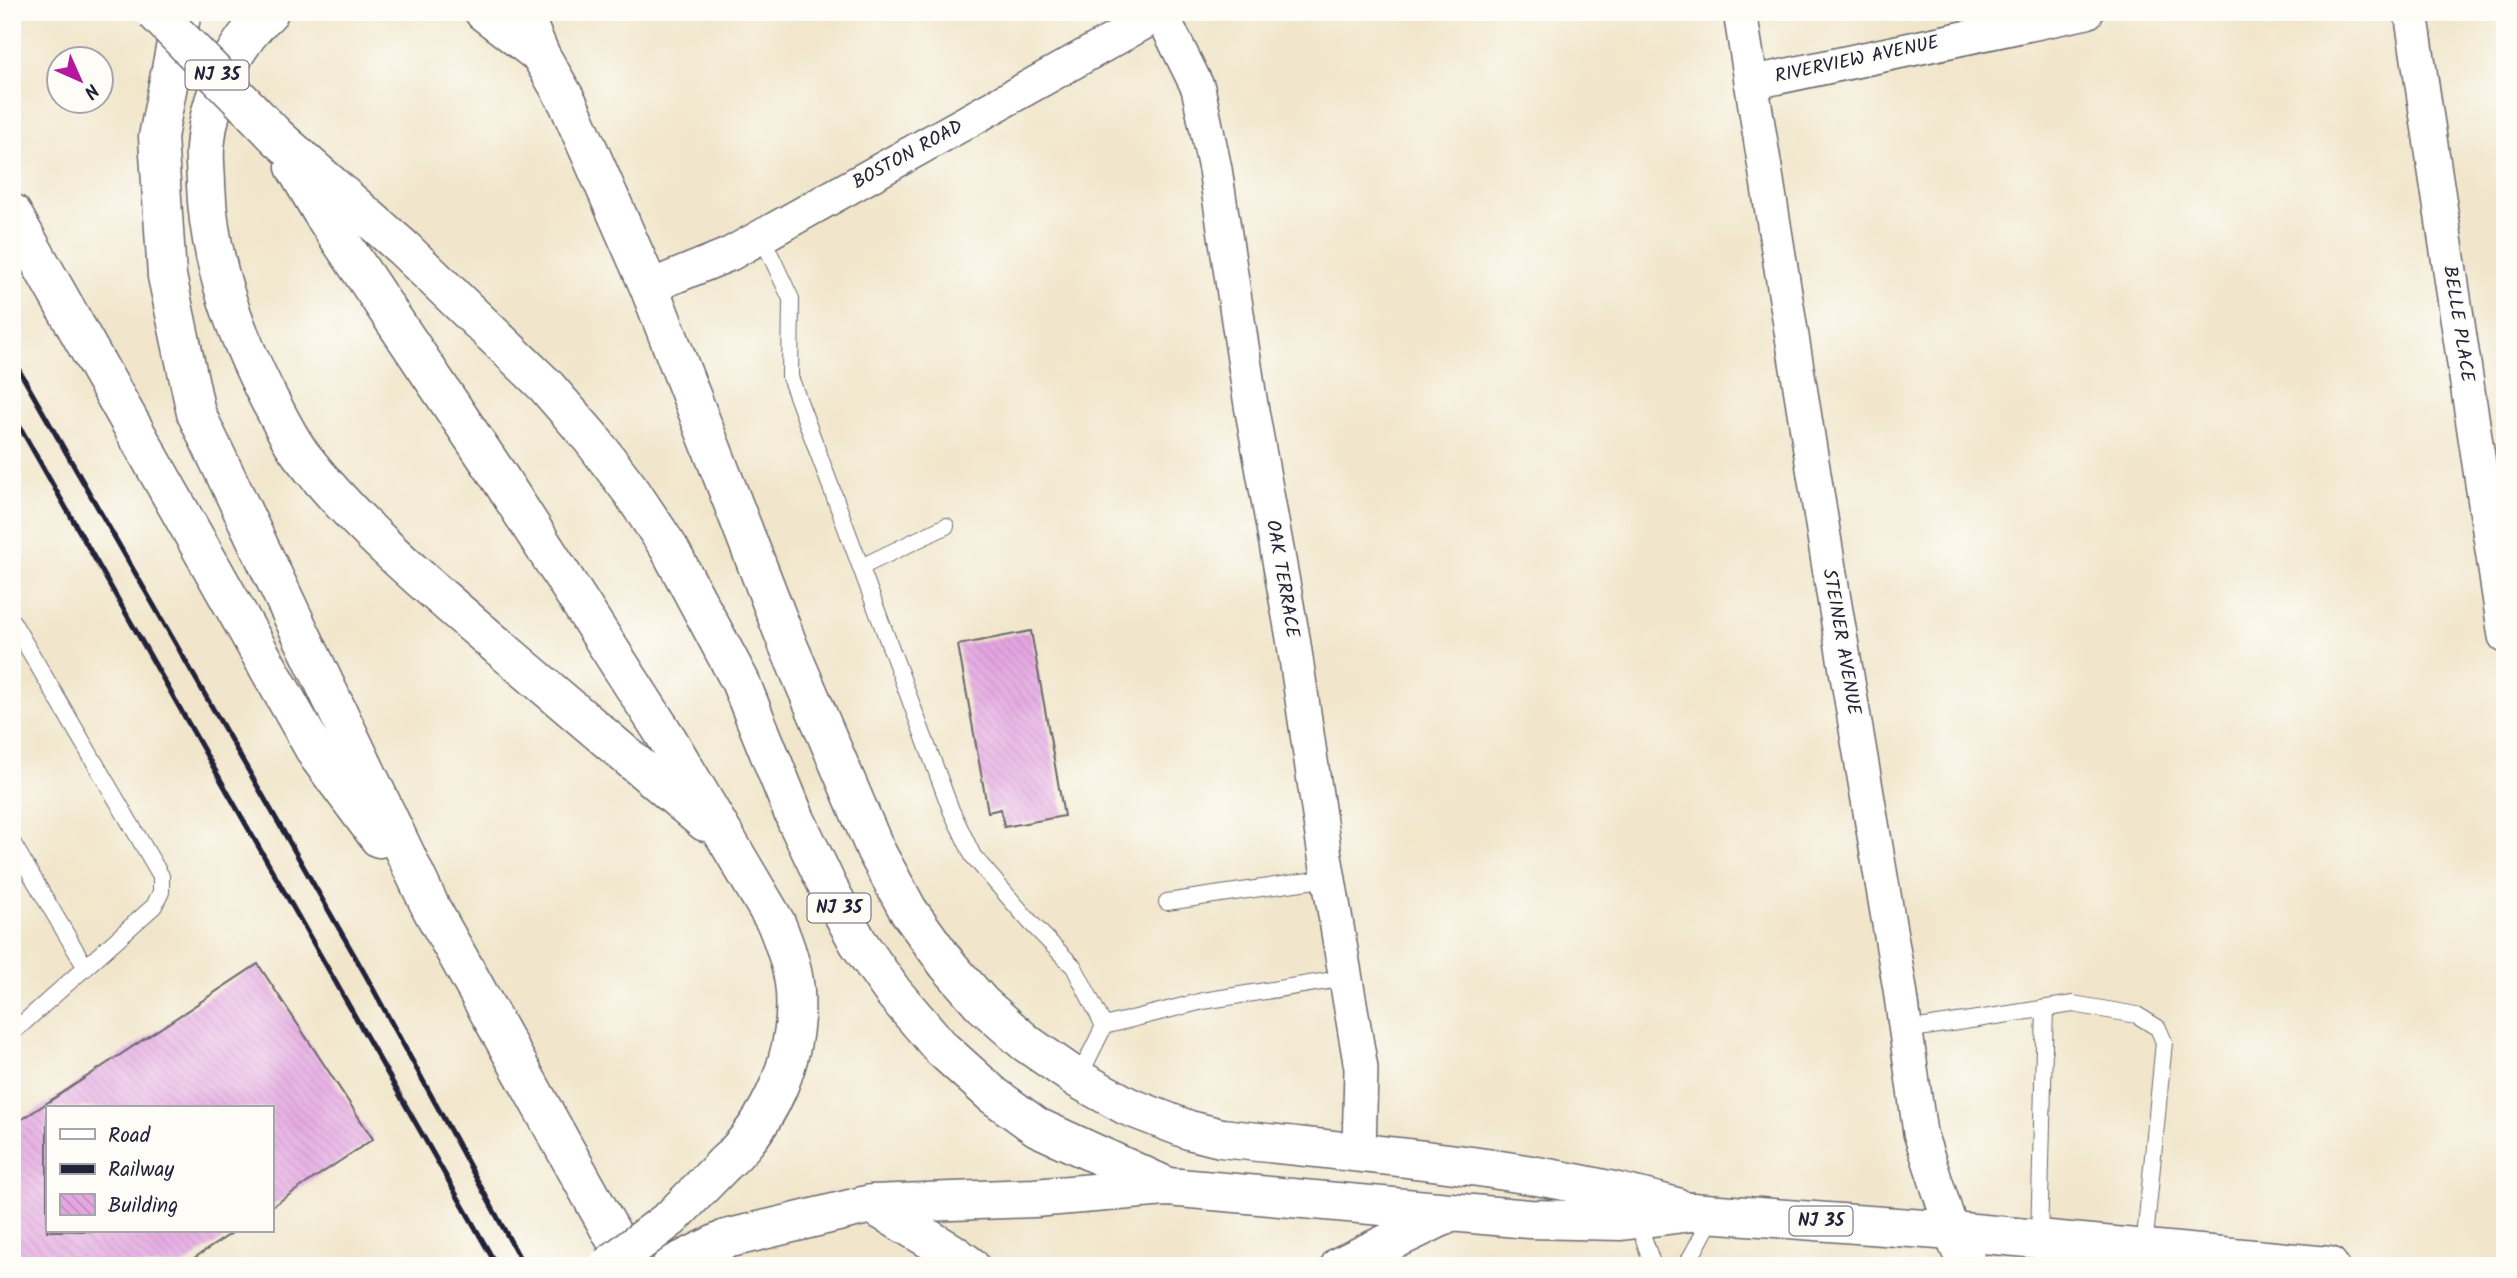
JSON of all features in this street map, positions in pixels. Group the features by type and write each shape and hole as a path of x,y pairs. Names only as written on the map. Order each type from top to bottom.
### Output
{"main road":[{"name":"NJ 35","path":"155,12 278,138 403,248 546,386 591,438 669,548 740,681 796,820 858,942 893,992 943,1049 993,1095 1037,1127 1168,1187 1529,1219 1621,1221 1702,1213 1952,1231 2329,1266"},
{"path":"182,12 158,137 167,276 196,413 431,908 630,1266"},
{"path":"269,12 254,26 236,50 212,106 205,148 207,215 226,301 251,365 286,430 301,455 351,511 429,588 725,840"},
{"path":"484,12 541,56"},
{"name":"NJ 35","path":"522,12 541,56 568,103 649,287 788,645 876,851 908,910 947,964 982,1004 1027,1043 1077,1079 1127,1106 1189,1130 1221,1138 1529,1174 1621,1192 1702,1213"},
{"path":"278,138 323,213 496,472 668,740 776,923 786,948 795,989 795,1022 786,1067 771,1104 743,1147 671,1218 608,1266"},
{"path":"12,213 318,756 431,908"},
{"path":"671,1266 726,1240 871,1204 1034,1198 1168,1187"},
{"path":"871,1204 951,1251 970,1266"},
{"path":"1340,1266 1449,1213"},
{"name":"STEINER AVENUE","path":"1952,1231 1968,1266"}],"street":[{"name":"STEINER AVENUE","path":"1740,12 1906,1030 1920,1133 1952,1231"},
{"name":"RIVERVIEW AVENUE","path":"1751,83 2087,12"},
{"name":"BELLE PLACE","path":"2411,12 2505,636"},
{"name":"BOSTON ROAD","path":"649,287 730,254 762,237 1162,13"},
{"name":"OAK TERRACE","path":"1162,13 1198,88 1215,169 1251,405 1293,638 1361,1068 1359,1153"}],"lane":[{"path":"762,237 791,299 790,377 951,810 974,856 1031,923 1074,967 1104,1026"},
{"path":"861,567 946,526"},
{"path":"12,621 161,876 161,892 154,906 12,1032"},
{"path":"12,842 86,968"},
{"path":"1167,901 1329,878"},
{"path":"1077,1079 1104,1026 1203,1001 1346,978"},
{"path":"1906,1030 2073,1004 2137,1014 2158,1028 2164,1042 2144,1249"},
{"path":"2039,1239 2045,1008"},
{"path":"1686,1266 1702,1213"},
{"path":"1637,1219 1653,1266"}],"building":[{"path":"1031,631 1064,816 1004,827 1001,809 988,812 958,645"},
{"path":"258,964 373,1139 273,1206 273,1106 46,1106 46,1232 233,1232 182,1266 12,1266 12,1126"}],"railway":[{"path":"12,358 365,974 524,1266"},
{"path":"12,413 497,1266"}]}
